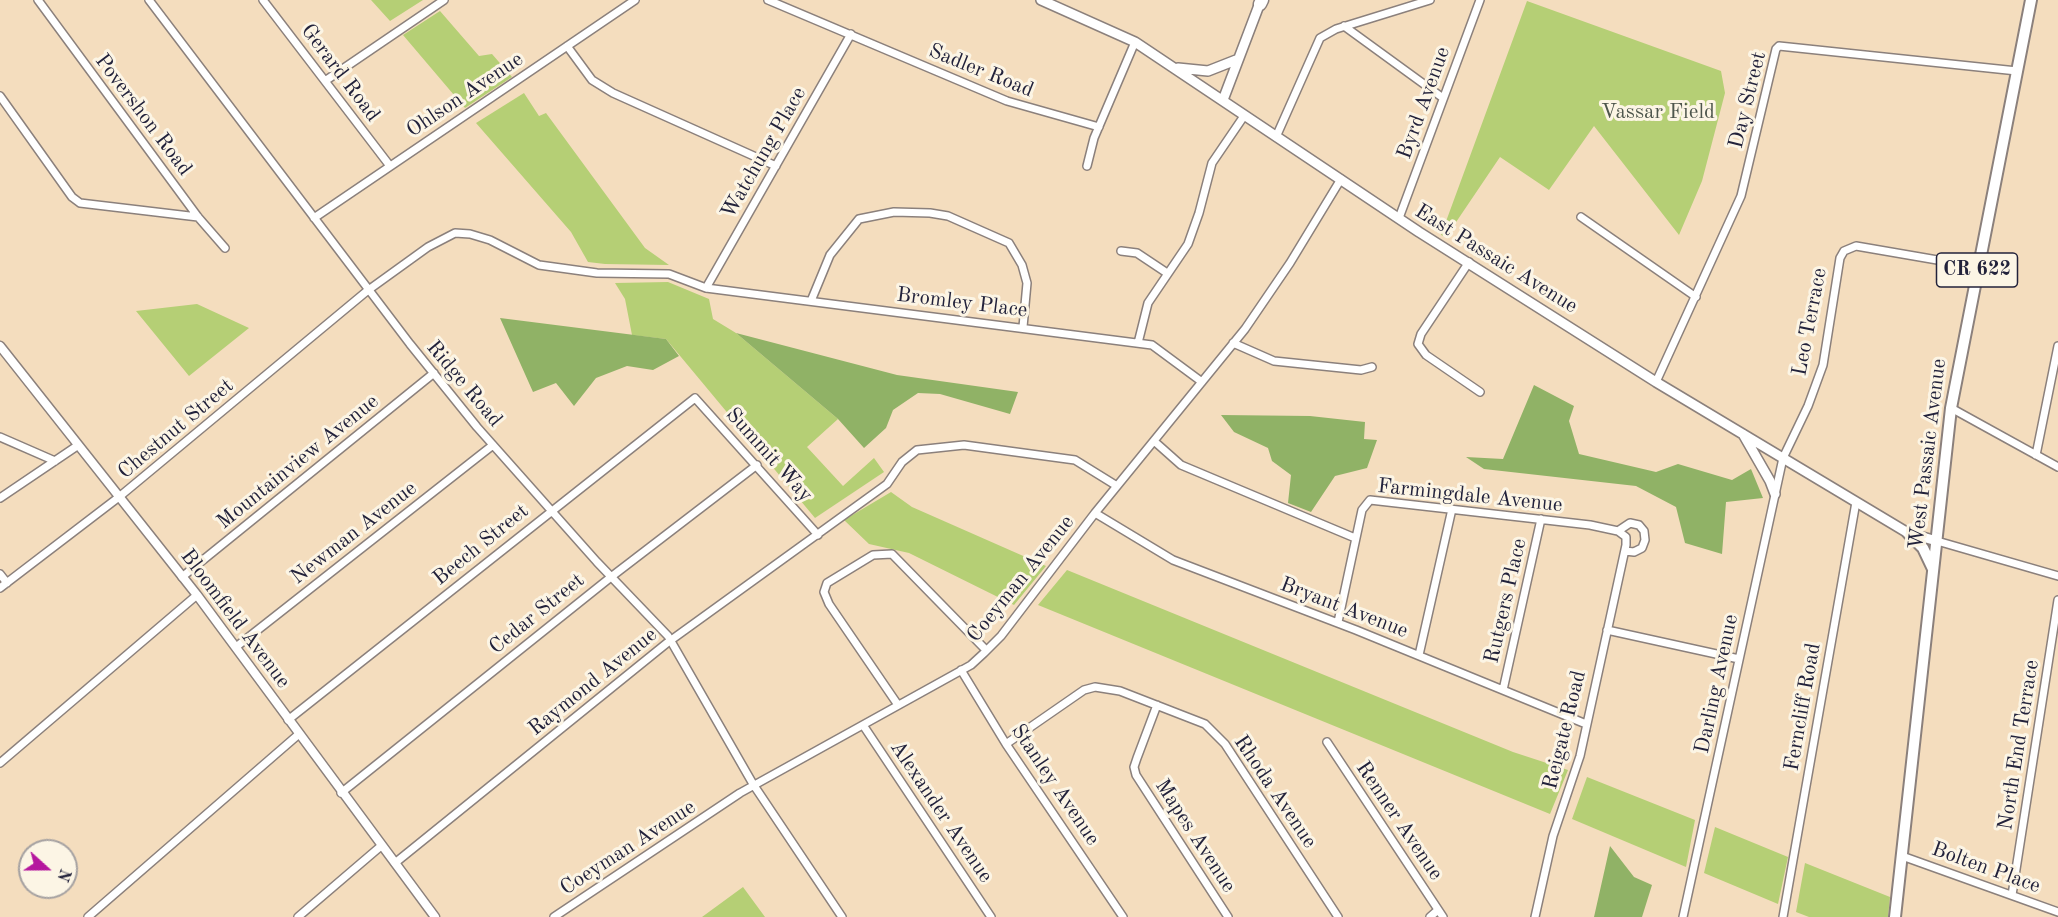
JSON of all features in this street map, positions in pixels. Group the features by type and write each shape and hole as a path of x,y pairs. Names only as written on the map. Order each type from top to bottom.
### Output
{"main road":[{"name":"East Passaic Avenue","path":"1041,0 1136,42 1399,218 1656,382 1908,533 1937,541"},
{"name":"West Passaic Avenue","path":"1895,917 1951,408 2031,0"},
{"path":"1223,100 1236,60 1261,1"},
{"path":"1168,64 1194,71 1208,71 1236,60"},
{"path":"1743,434 1775,494"},
{"path":"1908,533 1923,548 1934,572"}],"street":[{"name":"Povershon Road","path":"38,0 198,217 225,248"},
{"name":"Ridge Road","path":"149,0 434,373 551,510 671,641 754,786 842,917"},
{"name":"Gerard Road","path":"263,0 390,166"},
{"path":"325,81 444,0"},
{"name":"Ohlson Avenue","path":"314,218 635,0"},
{"name":"Sadler Road","path":"768,0 1007,101 1099,127"},
{"path":"1276,137 1320,38 1344,26 1430,0"},
{"name":"Byrd Avenue","path":"1399,218 1480,0"},
{"path":"1344,26 1443,98"},
{"name":"Watchung Place","path":"706,288 851,34"},
{"path":"1087,166 1099,127 1136,42"},
{"path":"567,46 592,80 613,93 776,166"},
{"name":"Day Street","path":"1656,382 1741,196 1776,49 1779,46 2017,71"},
{"path":"0,96 72,198 80,203 198,217"},
{"path":"1138,343 1148,303 1188,244 1212,163 1244,116"},
{"name":"Coeyman Avenue","path":"554,917 565,914 754,786 961,670 1001,636 1095,513 1233,343 1290,263 1341,179"},
{"path":"812,301 830,255 859,219 894,212 930,213 948,216 997,235 1009,243 1018,257 1027,283 1023,327"},
{"path":"1581,217 1696,297"},
{"name":"Chestnut Street","path":"0,588 118,497 369,290 428,247 455,233 470,234 490,240 539,265 597,273 669,274 706,288"},
{"name":"Leo Terrace","path":"1783,458 1808,406 1823,365 1836,267 1844,251 1856,246 1978,267"},
{"path":"1121,251 1137,253 1167,273"},
{"path":"1469,262 1421,334 1418,344 1426,355 1480,392"},
{"name":"Bromley Place","path":"706,288 1152,345 1202,382"},
{"path":"1233,343 1274,361 1361,370 1372,367"},
{"name":"Bloomfield Avenue","path":"0,346 197,595 341,793 435,917"},
{"path":"2036,454 2058,346"},
{"name":"Mountainview Avenue","path":"182,577 434,373"},
{"name":"Summit Way","path":"695,398 818,535"},
{"name":"Beech Street","path":"288,720 695,398"},
{"path":"1951,408 2058,467"},
{"path":"0,437 55,461"},
{"path":"1154,441 1180,465 1355,538 1338,622"},
{"name":"Newman Avenue","path":"236,647 494,445"},
{"name":"Raymond Avenue","path":"395,863 671,641 887,484 902,462 917,450 964,445 1075,460 1117,486"},
{"path":"0,498 77,446"},
{"name":"Darling Avenue","path":"1683,917 1783,458"},
{"name":"Cedar Street","path":"341,793 611,577 757,465"},
{"name":"Farmingdale Avenue","path":"1355,538 1364,504 1370,500 1541,519 1618,531"},
{"name":"Ferncliff Road","path":"1783,917 1856,502"},
{"path":"1419,656 1452,508"},
{"name":"Bryant Avenue","path":"1095,513 1173,560 1338,622 1586,724"},
{"name":"Rutgers Place","path":"1503,690 1541,519"},
{"path":"1630,523 1639,525 1644,531 1646,540 1641,548 1634,552 1625,551 1626,537 1618,531 1630,523"},
{"path":"1937,541 2058,576"},
{"name":"Reigate Road","path":"1535,917 1553,836 1574,777 1625,551"},
{"path":"898,705 824,592 827,583 873,555 892,554 986,650"},
{"path":"0,574 7,583"},
{"path":"0,763 197,595"},
{"name":"North End Terrace","path":"2012,895 2058,600"},
{"path":"1606,630 1739,659"},
{"name":"Stanley Avenue","path":"961,670 1006,744 1123,917"},
{"name":"Rhoda Avenue","path":"1006,744 1084,690 1095,687 1120,691 1204,724 1220,737 1338,917"},
{"name":"Mapes Avenue","path":"1157,705 1137,758 1136,775 1228,917"},
{"name":"Alexander Avenue","path":"863,725 991,917"},
{"path":"88,917 299,734"},
{"name":"Renner Avenue","path":"1328,742 1441,914"},
{"path":"298,917 381,846"},
{"name":"Bolten Place","path":"1902,855 2058,912"},
{"path":"1430,917 1441,914"}],"green space":[{"path":"371,0 423,0 390,21"},
{"name":"Vassar Field","path":"1527,1 1721,71 1725,93 1702,181 1679,235 1594,126 1549,190 1500,157 1446,237 1441,235"},
{"path":"440,11 479,56 492,54 512,77 465,108 403,35"},
{"path":"524,93 539,116 546,113 645,248 669,265 588,262 571,232 476,123"},
{"path":"668,282 709,299 713,319 736,333 838,419 807,447 843,486 874,458 884,472 815,518 666,339 632,335 625,299 615,283"},
{"path":"197,304 249,328 189,376 136,311"},
{"path":"500,318 666,339 679,356 653,370 627,366 596,378 574,406 556,383 533,392"},
{"path":"736,333 897,375 1018,392 1010,414 940,394 918,393 893,410 886,428 864,448 838,419"},
{"path":"1534,385 1574,406 1569,421 1579,454 1656,472 1678,464 1732,480 1751,469 1763,498 1726,502 1722,554 1685,543 1676,507 1636,486 1484,469 1466,457 1503,459"},
{"path":"1221,415 1310,416 1365,422 1364,439 1377,440 1367,468 1335,476 1311,512 1288,503 1291,475 1272,461 1268,448 1234,432"},
{"path":"891,492 912,507 1046,566 1014,605 909,553 869,544 844,520"},
{"path":"1067,570 1513,752 1568,770 1550,814 1038,605"},
{"path":"1587,777 1695,820 1686,867 1572,819"},
{"path":"1715,827 1788,857 1778,904 1704,873"},
{"path":"1610,846 1634,877 1652,885 1642,917 1594,917"},
{"path":"1805,863 1890,897 1888,917 1809,917 1796,912"},
{"path":"743,887 765,917 702,917"}]}
